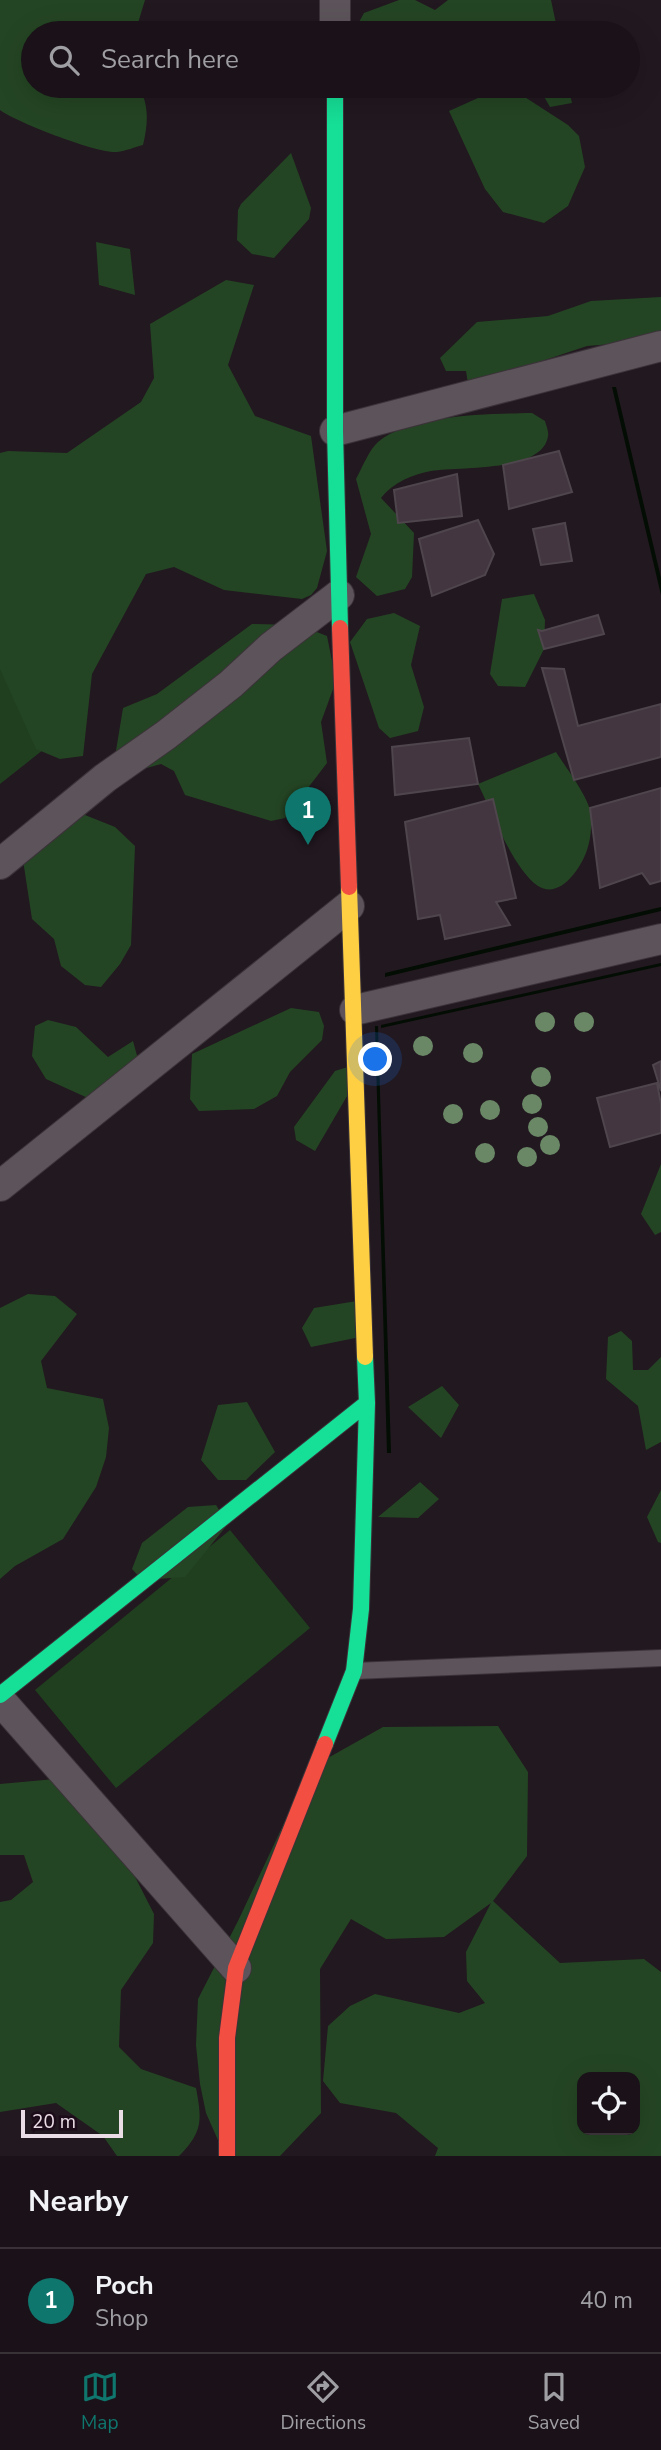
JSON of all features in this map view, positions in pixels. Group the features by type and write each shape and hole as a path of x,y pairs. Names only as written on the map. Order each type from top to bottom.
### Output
{"street":[{"path":"335,0 335,21"},
{"path":"227,2156 226,2050 229,2002 236,1968 354,1671 361,1609 368,1403 339,595 335,431 335,98"},
{"path":"335,431 661,346"},
{"path":"0,864 105,778 231,684 271,647 339,595"},
{"path":"0,1186 349,906"},
{"path":"355,1010 661,939"},
{"path":"0,1695 368,1403"},
{"path":"0,1700 236,1968"}],"lane":[{"path":"354,1671 661,1658"}],"green space":[{"path":"0,0 145,0 139,21 21,21 21,98 144,98 147,114 143,145 117,152 93,148 39,129 0,110"},
{"path":"399,0 415,0 435,10 448,0 551,0 555,21 360,21 364,13"},
{"path":"478,98 526,98 568,125 579,136 585,167 568,206 544,223 503,212 485,189 449,111"},
{"path":"545,98 571,98 572,103 550,107"},
{"path":"291,153 311,208 309,219 274,258 252,254 237,240 238,210"},
{"path":"96,242 130,249 135,295 99,285"},
{"path":"226,280 254,285 228,365 255,416 311,436 327,551 317,588 302,599 224,590 174,567 146,574 92,674 83,756 60,759 36,749 0,669 0,453 67,453 141,402 154,378 150,324"},
{"path":"661,297 661,340 587,346 545,360 492,401 470,396 466,371 446,371 440,358 477,322 548,316 591,301"},
{"path":"532,413 545,421 548,434 543,448 531,456 498,466 424,472 397,484 381,498 414,533 412,577 405,589 377,596 356,577 371,534 356,479 378,442 392,433 430,421 474,415"},
{"path":"534,594 545,620 544,649 525,687 498,686 490,674 502,599"},
{"path":"394,613 420,626 411,665 424,707 418,731 390,738 379,728 350,642 367,619"},
{"path":"252,624 299,625 327,636 336,681 321,722 327,763 285,818 271,821 185,795 174,771 161,764 122,775 114,763 123,708 157,694"},
{"path":"0,657 62,735 0,784"},
{"path":"556,752 587,801 591,829 587,850 575,873 562,886 546,889 538,886 520,867 478,784"},
{"path":"75,811 115,827 135,846 131,945 101,987 85,985 61,966 54,939 32,919 23,860"},
{"path":"291,1008 319,1012 324,1026 322,1040 290,1072 277,1096 254,1109 199,1111 190,1099 192,1054"},
{"path":"48,1020 76,1027 108,1057 133,1041 139,1063 101,1104 46,1079 32,1056 35,1026"},
{"path":"354,1065 357,1079 315,1151 296,1140 294,1127 335,1071"},
{"path":"661,1164 661,1232 655,1235 641,1214"},
{"path":"28,1294 55,1296 77,1314 41,1361 47,1388 103,1399 109,1428 106,1457 96,1487 63,1539 15,1566 0,1579 0,1308"},
{"path":"357,1301 365,1336 311,1347 302,1328 314,1308"},
{"path":"621,1331 632,1341 633,1370 648,1370 661,1357 661,1442 646,1450 638,1406 606,1379 608,1337"},
{"path":"442,1386 459,1405 441,1438 408,1407"},
{"path":"247,1402 275,1452 246,1480 218,1480 201,1460 218,1405"},
{"path":"420,1482 439,1499 418,1518 378,1517"},
{"path":"661,1490 661,1543 658,1542 647,1517"},
{"path":"216,1505 228,1524 185,1577 142,1580 132,1569 142,1543 188,1507"},
{"path":"230,1530 310,1628 116,1788 35,1690"},
{"path":"498,1726 528,1772 527,1856 493,1901 560,1963 644,1959 661,1972 661,2156 435,2156 438,2148 396,2113 340,2103 323,2081 328,2026 350,2006 375,1994 459,2013 485,2003 467,1981 466,1952 491,1903 444,1937 386,1939 351,1919 320,1969 321,2113 280,2156 225,2156 206,2113 200,2084 196,2045 198,1999 310,1768 383,1727"},
{"path":"55,1779 101,1810 154,1914 153,1943 121,1990 119,2047 141,2069 196,2088 199,2125 193,2140 179,2156 117,2156 103,2136 56,2103 0,2112 0,1902 11,1900 33,1882 24,1855 0,1855 0,1784"}],"shaded area":[{"path":"612,387 616,387 661,578 661,595"},
{"path":"661,907 661,911 385,977 385,973"},
{"path":"661,963 661,966 381,1028 381,1025"},
{"path":"375,1026 378,1026 391,1453 387,1453"}],"building":[{"path":"559,451 572,492 509,509 503,465"},
{"path":"457,474 462,516 398,523 394,490"},
{"path":"478,520 494,554 485,575 432,596 419,539"},
{"path":"565,523 572,561 541,565 533,529"},
{"path":"598,615 604,634 544,649 538,630"},
{"path":"542,668 564,669 578,726 661,704 661,757 574,780"},
{"path":"469,738 478,784 395,795 392,747"},
{"path":"661,788 661,881 650,884 642,873 600,888 590,808"},
{"path":"493,799 516,898 496,902 510,925 445,939 440,915 418,919 405,822"},
{"path":"661,1061 661,1091 653,1065"},
{"path":"657,1083 661,1104 661,1133 610,1147 597,1098"}],"traffic: fast":[{"path":"335,98 335,431 340,628"},
{"path":"325,1744 354,1671 361,1609 367,1403 365,1357"},
{"path":"0,1695 367,1403"}],"traffic: slow":[{"path":"349,887 365,1357"}],"traffic: jam":[{"path":"340,628 349,887"},
{"path":"227,2156 227,2038 236,1968 325,1744"}],"place":[{"name":"Poch","path":"308,845"}]}
